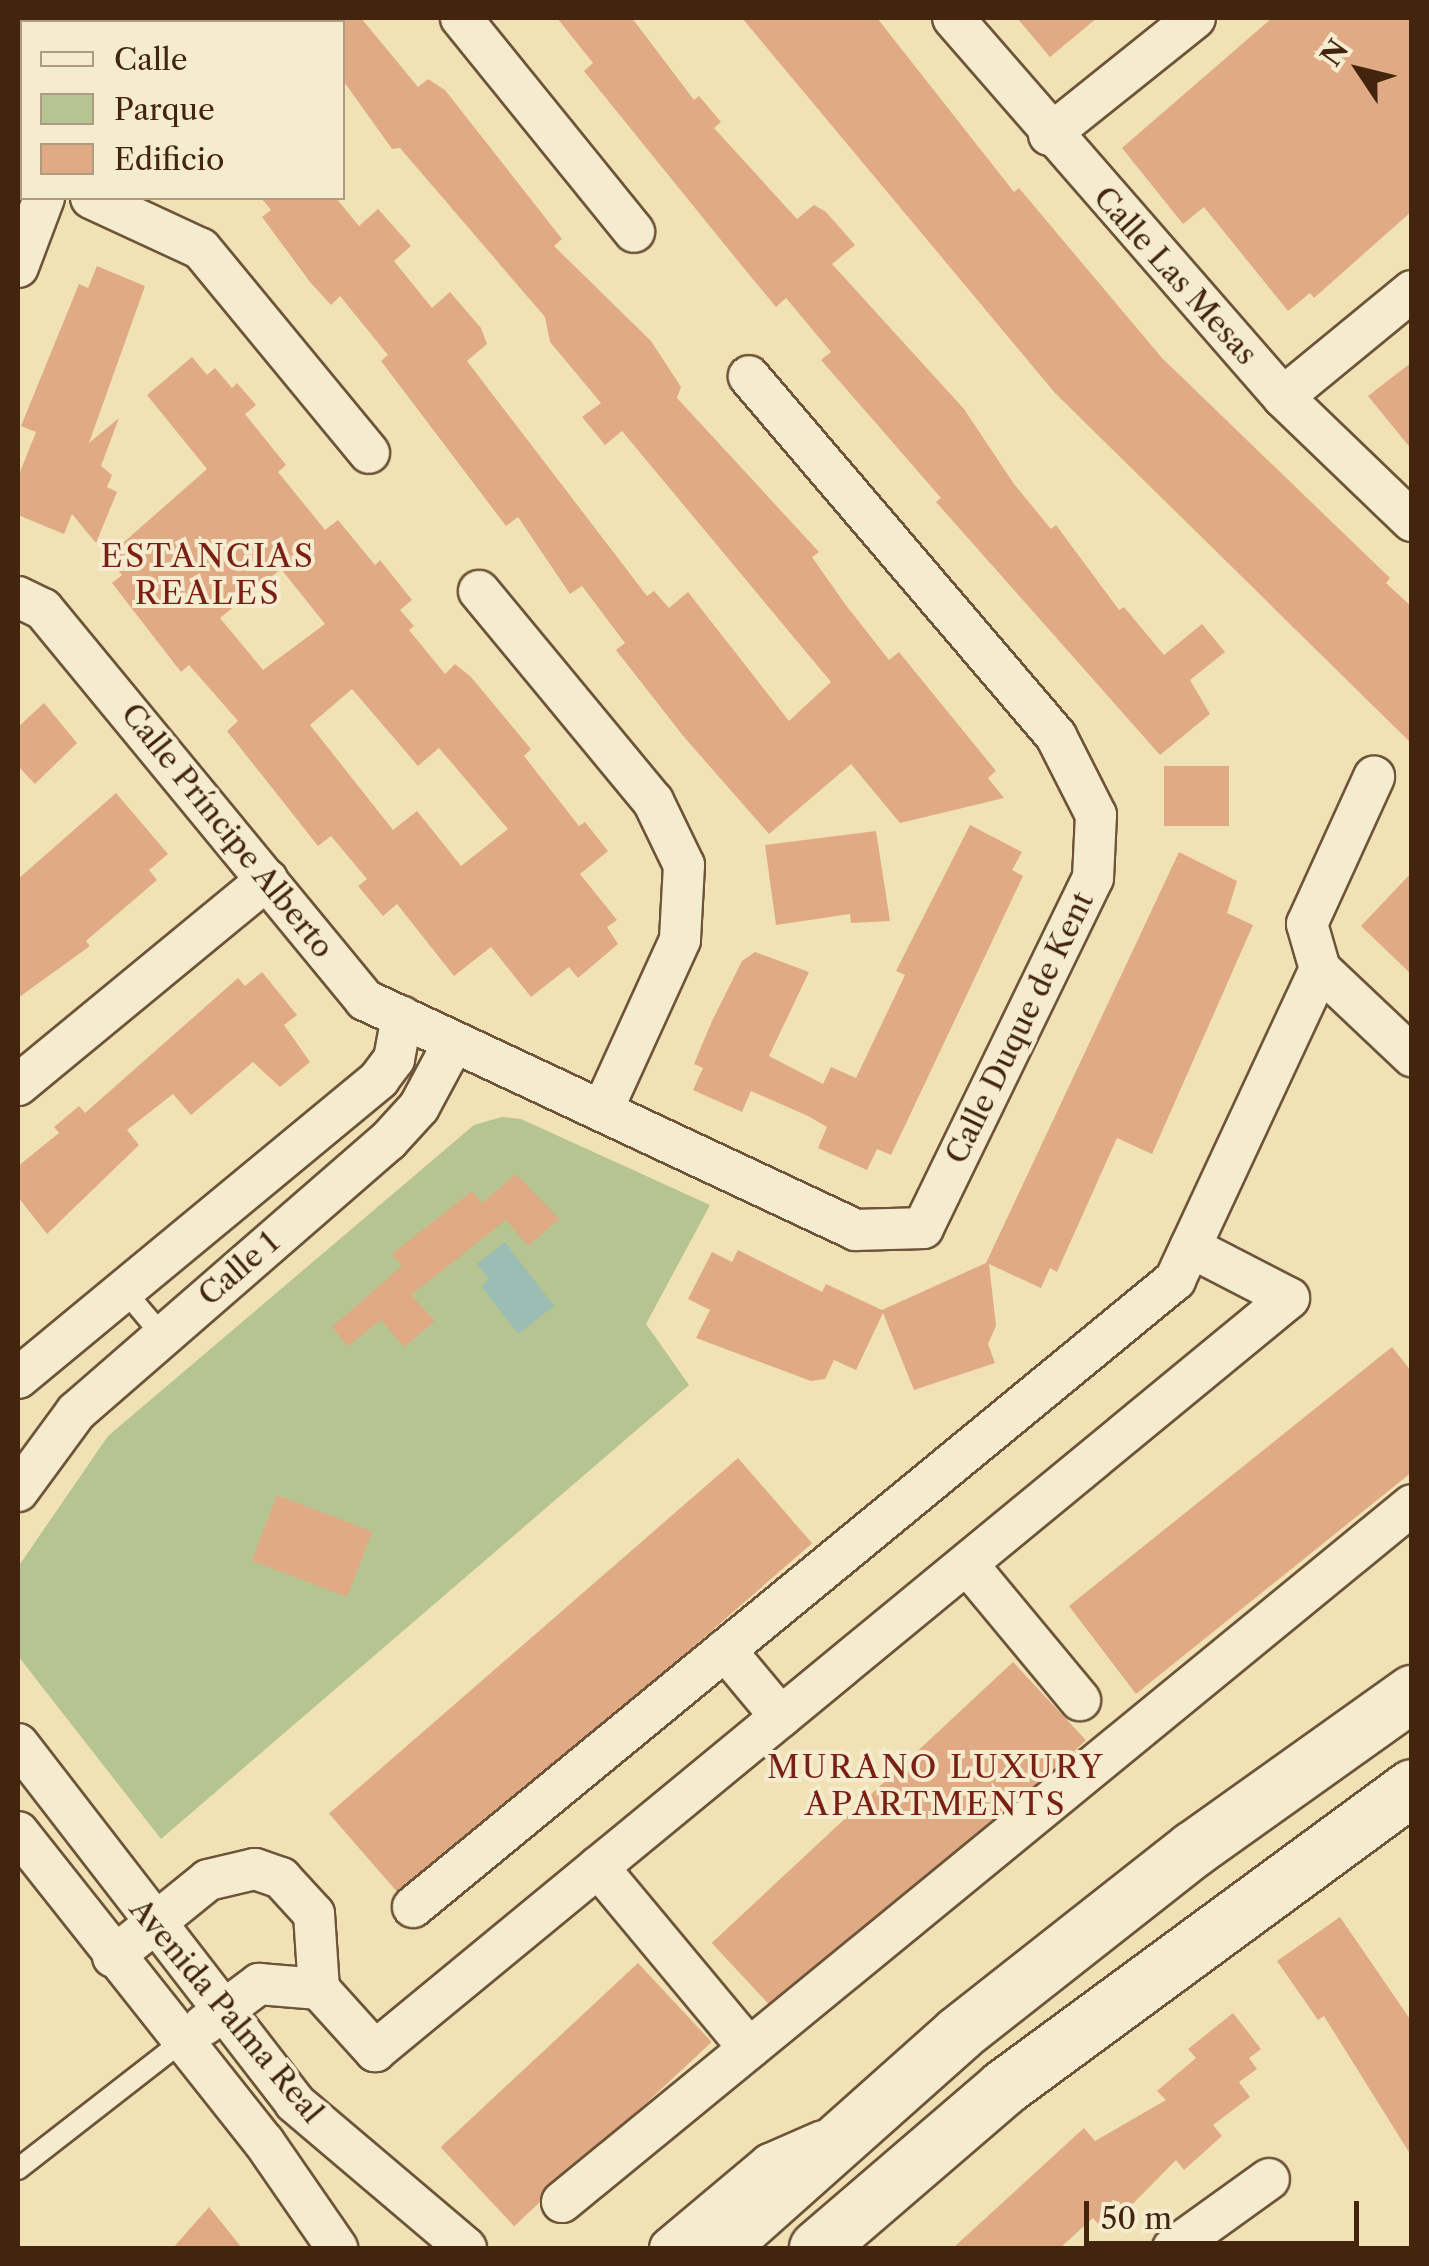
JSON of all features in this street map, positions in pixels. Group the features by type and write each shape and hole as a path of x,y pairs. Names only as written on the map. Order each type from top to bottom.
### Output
{"main road":[{"path":"718,2248 850,2130 1192,1849 1412,1692"},
{"path":"817,2248 1004,2087 1412,1788"}],"street":[{"path":"462,18 634,232"},
{"name":"Calle Las Mesas","path":"953,18 1050,135 1283,398 1412,521"},
{"path":"1050,135 1194,18"},
{"path":"18,267 43,200"},
{"path":"95,200 201,249 370,453"},
{"path":"1283,398 1412,291"},
{"name":"Calle Duque de Kent","path":"454,1042 856,1230 923,1228 1093,878 1096,815 1056,736 749,376"},
{"path":"479,590 653,802 684,864 680,940 602,1111"},
{"name":"Calle Príncipe Alberto","path":"26,612 267,880 365,1000 454,1042"},
{"path":"1374,777 1307,924 1320,969 1412,1056"},
{"path":"18,1084 267,880"},
{"path":"413,1907 1175,1280 1320,969"},
{"name":"Calle 1","path":"18,1378 379,1079 394,1059 402,1017"},
{"name":"Calle 1","path":"18,1491 76,1412 388,1141 420,1107 454,1042"},
{"path":"114,1957 229,1871 281,1878 314,1914 319,1988 375,2050 1289,1298 1190,1247"},
{"path":"562,2202 1412,1506"},
{"path":"967,1564 1080,1700"},
{"path":"725,1650 780,1717"},
{"name":"Avenida Palma Real","path":"18,1744 296,2103 466,2248"},
{"name":"Avenida Palma Real","path":"18,1832 264,2142 336,2248"},
{"path":"598,1867 749,2048"},
{"path":"181,2042 259,1984 319,1988"},
{"path":"670,2248 770,2164 850,2130"},
{"path":"1173,2248 1268,2179"}],"lane":[{"path":"124,1290 162,1335"},
{"path":"18,2170 181,2042"}],"green space":[{"path":"502,1117 521,1119 710,1205 646,1324 689,1385 161,1839 18,1656 18,1567 108,1436 474,1125"}],"water":[{"path":"505,1242 554,1306 518,1334 481,1286 489,1279 477,1264"}],"building":[{"path":"361,18 418,87 428,79 445,90 562,239 554,246 651,341 681,387 677,398 819,552 812,557 845,604 889,660 899,652 996,771 988,778 1004,798 900,823 851,764 769,834 684,737 616,650 625,643 582,586 570,594 518,517 506,526 381,361 388,355 340,296 331,305 310,282 262,217 271,210 263,200 338,200 359,226 378,209 411,246 394,261 432,308 450,292 481,328 487,344 467,361 647,596 654,591 669,608 688,592 789,721 831,682 622,431 605,445 582,417 601,403 550,342 545,317 400,148 392,149 345,83 342,20"},
{"path":"557,18 632,18 694,100 699,96 721,122 714,128 797,219 814,205 826,212 855,245 832,264 964,409 1014,484 1051,529 1056,525 1119,610 1124,607 1164,655 1202,624 1225,652 1190,680 1210,714 1160,755 936,502 941,498 821,360 831,352 786,298 776,307 742,266 584,71 593,63"},
{"path":"742,18 877,18 1014,192 1019,188 1162,358 1390,578 1386,583 1412,607 1412,744 1055,393"},
{"path":"1017,18 1097,18 1050,57"},
{"path":"1272,18 1412,18 1412,211 1314,298 1310,293 1288,311 1204,207 1183,224 1122,148"},
{"path":"97,266 145,286 89,443 119,418 101,466 112,475 107,487 117,492 96,543 72,514 64,534 18,515 18,477 36,432 21,426 79,284 88,288"},
{"path":"192,357 207,375 215,368 232,388 237,383 256,405 245,414 286,465 278,472 325,530 338,520 375,565 380,560 412,600 400,610 414,626 409,630 445,674 455,664 471,677 531,749 524,756 579,826 585,822 608,851 580,874 617,920 607,927 618,944 578,978 569,967 531,997 491,947 454,976 397,904 383,916 358,886 367,879 331,836 318,846 227,731 238,721 189,665 181,672 112,583 122,575 107,557 207,469 147,395","holes":["281,569 325,624 263,670 220,618","352,689 418,766 439,748 508,829 461,866 417,811 393,830 310,725"]},
{"path":"1412,362 1412,450 1368,396"},
{"path":"44,703 77,743 35,784 18,766 18,727"},
{"path":"1164,766 1229,766 1229,826 1164,826"},
{"path":"116,793 168,854 149,870 157,880 86,941 90,946 18,998 18,879"},
{"path":"970,825 1022,852 1012,870 1023,876 891,1155 877,1149 867,1170 818,1148 827,1127 808,1116 751,1091 742,1112 693,1090 703,1068 694,1064 712,1021 742,961 755,952 809,972 769,1056 823,1084 831,1067 856,1078 905,975 896,971"},
{"path":"876,831 890,921 851,923 850,914 776,925 765,845"},
{"path":"1179,852 1237,881 1227,913 1253,925 1152,1154 1117,1138 1057,1272 1050,1268 1041,1288 989,1264 996,1326 988,1344 995,1363 914,1390 883,1313 856,1370 834,1360 825,1379 811,1381 696,1338 710,1310 688,1299 712,1252 732,1262 738,1250 822,1292 826,1284 882,1310 986,1263"},
{"path":"1412,872 1412,975 1361,926"},
{"path":"262,972 297,1015 284,1025 310,1062 280,1087 253,1062 191,1115 173,1094 127,1130 139,1145 47,1234 18,1197 18,1166 59,1133 54,1127 79,1106 85,1113 238,978 245,986"},
{"path":"516,1174 559,1219 528,1246 506,1220 411,1295 435,1321 404,1347 381,1320 348,1346 332,1327 402,1266 392,1254 472,1191 482,1203"},
{"path":"1392,1347 1412,1372 1412,1472 1136,1694 1069,1606"},
{"path":"738,1458 812,1543 403,1899 329,1814"},
{"path":"277,1495 372,1532 347,1597 252,1560"},
{"path":"1013,1662 1086,1740 785,2021 712,1943"},
{"path":"1340,1917 1412,2022 1412,2157 1324,2016 1318,2020 1277,1961"},
{"path":"638,1963 712,2042 514,2226 441,2147"},
{"path":"1233,2013 1261,2049 1249,2058 1257,2069 1239,2082 1250,2097 1213,2125 1222,2136 1184,2170 1176,2160 1105,2232 1093,2218 1060,2248 953,2248 1084,2128 1095,2141 1166,2100 1157,2091 1196,2058 1188,2049"},
{"path":"209,2207 242,2248 173,2248"}],"district":[{"name":"ESTANCIAS REALES","path":"208,576"},
{"name":"MURANO LUXURY APARTMENTS","path":"936,1786"}]}
